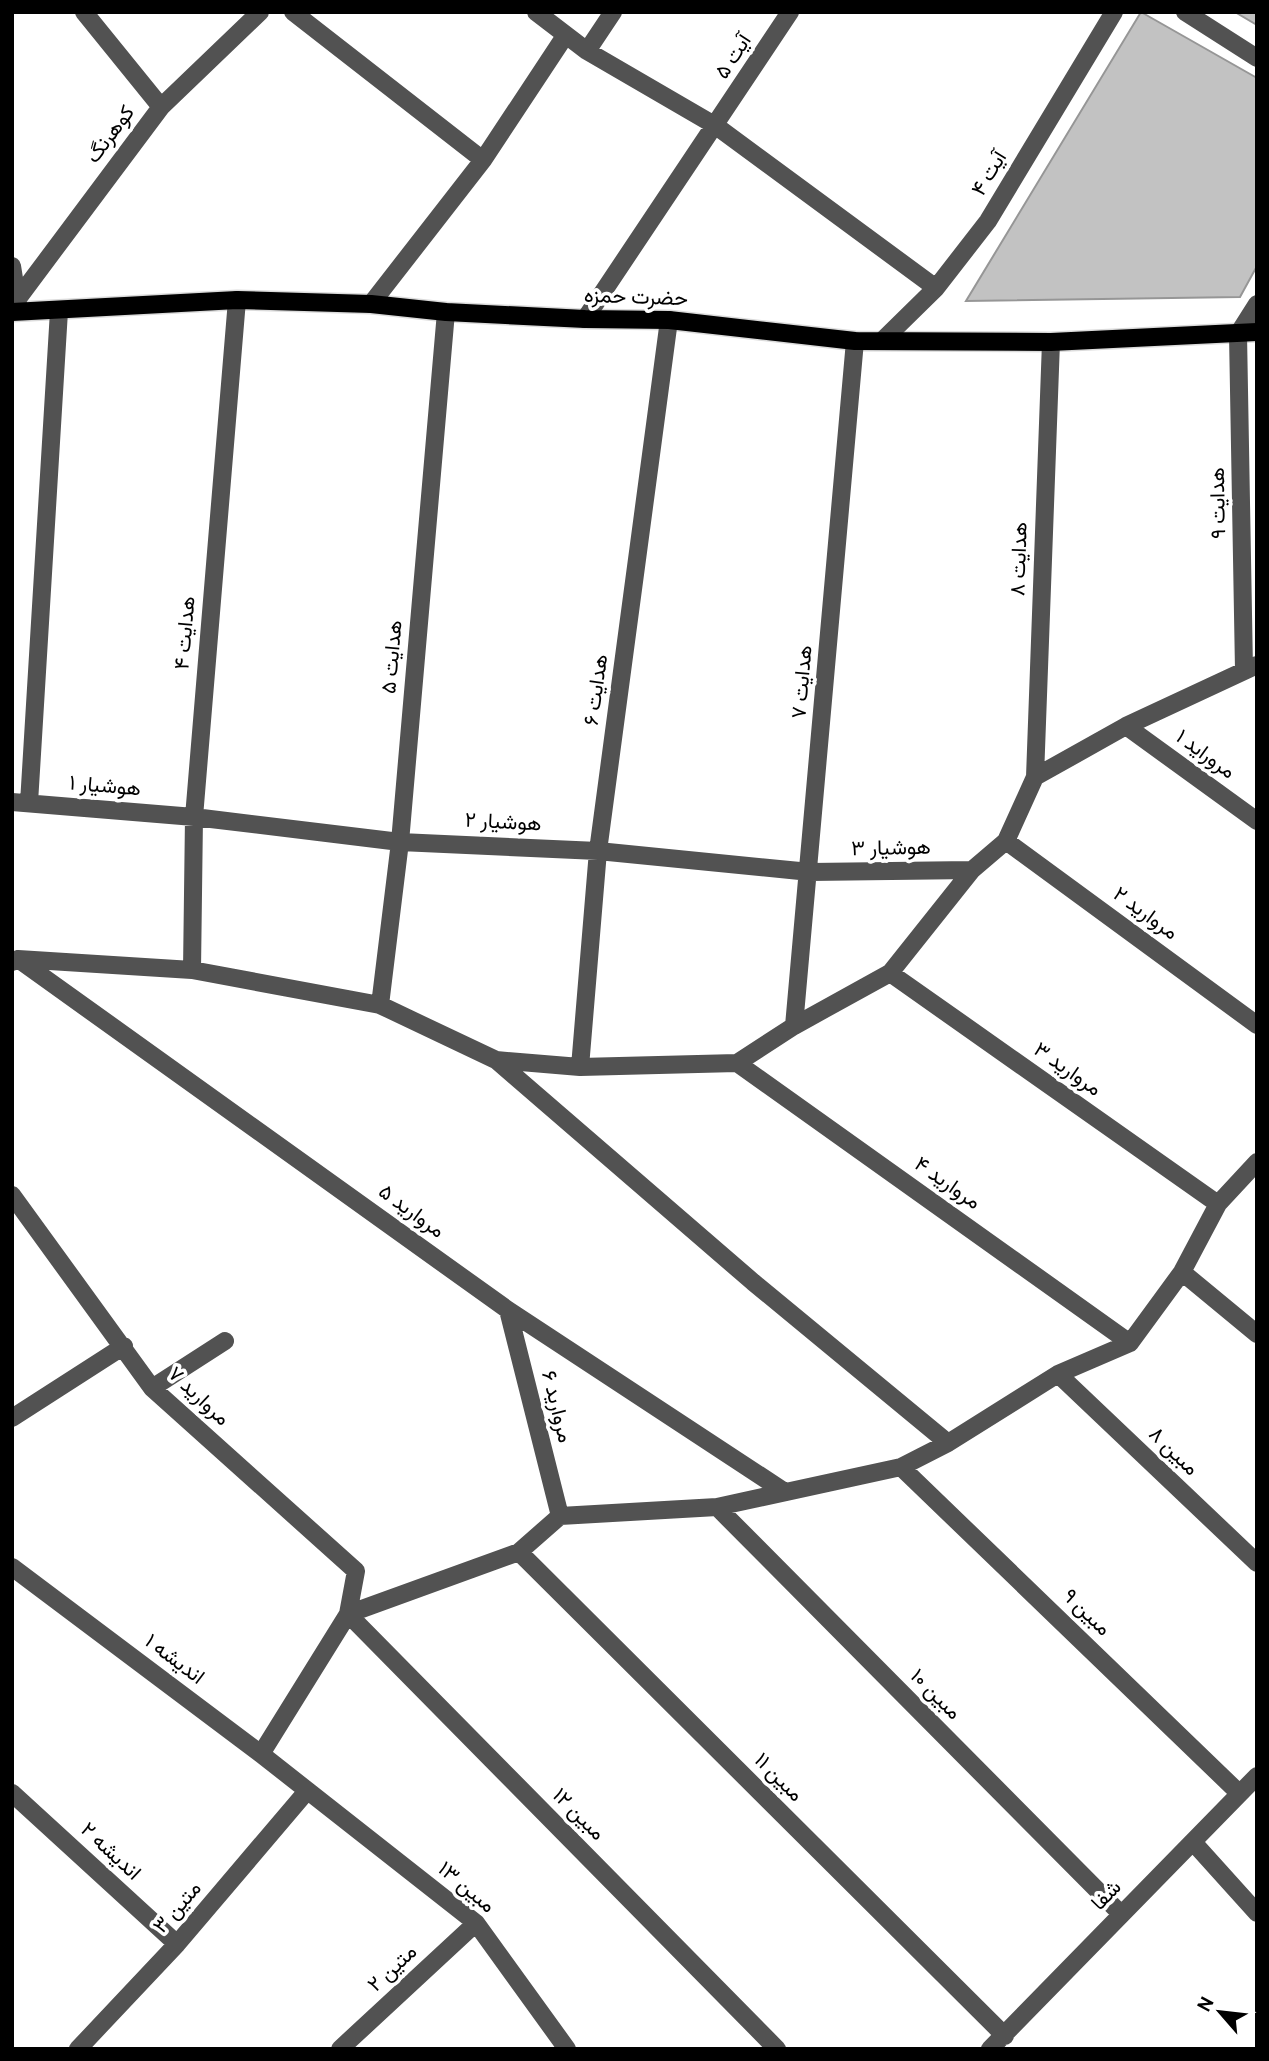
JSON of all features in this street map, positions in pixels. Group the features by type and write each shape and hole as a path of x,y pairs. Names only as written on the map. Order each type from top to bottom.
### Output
{"main road":[{"name":"حضرت حمزه","path":"17,309 59,311 237,300 371,304 446,312 669,320 855,341 1051,342 1248,333"}],"street":[{"path":"84,12 161,107"},
{"name":"کوهرنگ","path":"17,309 161,107 260,12"},
{"path":"293,12 483,160"},
{"path":"536,12 587,51 716,126 936,288"},
{"path":"587,51 613,12"},
{"name":"آیت ۵","path":"585,319 790,12"},
{"name":"آیت ۴","path":"882,341 936,288 988,221 1114,12"},
{"path":"1185,12 1257,58"},
{"path":"371,304 483,160 565,36"},
{"path":"12,266 17,309"},
{"name":"هدایت ۴","path":"192,970 194,817 237,300"},
{"path":"1248,333 1257,304"},
{"path":"21,803 59,311"},
{"name":"هدایت ۵","path":"380,1005 400,842 446,312"},
{"name":"هدایت ۶","path":"580,1067 598,851 669,320"},
{"name":"هدایت ۹","path":"1248,333 1250,667"},
{"name":"هدایت ۷","path":"794,1027 810,872 855,341"},
{"name":"هدایت ۸","path":"1035,777 1051,342"},
{"path":"495,1060 580,1067 737,1063 794,1027 890,973 972,870 1006,841 1035,777 1126,726 1250,667"},
{"name":"مروراید ۱","path":"1126,726 1257,821"},
{"name":"هوشیار ۱","path":"21,803 194,817"},
{"name":"هوشیار ۲","path":"194,817 400,842 598,851 810,872"},
{"name":"مروارید ۲","path":"1006,841 1257,1025"},
{"name":"هوشیار ۳","path":"810,872 972,870"},
{"path":"15,960 192,970 380,1005 495,1060 753,1282 948,1443"},
{"name":"مروارید ۵","path":"15,960 508,1310 785,1492"},
{"name":"مروارید ۳","path":"890,973 1218,1204"},
{"name":"مروارید ۴","path":"737,1063 1130,1343"},
{"path":"261,1754 348,1614 519,1552 560,1516 717,1507 901,1467 948,1443 1058,1374 1130,1343 1182,1272 1218,1204 1257,1162"},
{"name":"مروارید ۷","path":"12,1195 152,1388 356,1572 348,1614"},
{"path":"1182,1272 1257,1334"},
{"name":"مروارید ۶","path":"508,1310 560,1516"},
{"path":"152,1388 225,1341"},
{"path":"12,1419 124,1346"},
{"name":"مبین ۸","path":"1058,1374 1257,1563"},
{"name":"مبین ۹","path":"901,1467 1239,1793"},
{"name":"مبین ۱۰","path":"717,1507 1121,1914"},
{"name":"مبین ۱۱","path":"519,1552 1005,2036"},
{"name":"اندیشه ۱","path":"12,1567 307,1791"},
{"name":"مبین ۱۲","path":"348,1614 777,2049"},
{"name":"شفا","path":"990,2049 1257,1776"},
{"name":"مبین ۱۳","path":"307,1791 477,1923 567,2049"},
{"name":"متین ۳","path":"78,2049 177,1944 307,1791"},
{"name":"اندیشه ۲","path":"12,1793 177,1944"},
{"path":"1193,1842 1257,1913"},
{"name":"متین ۲","path":"340,2049 477,1923"}],"building":[{"path":"1141,12 1257,78 1257,266 1240,297 966,301"},
{"path":"1235,12 1257,12 1257,25"}]}
